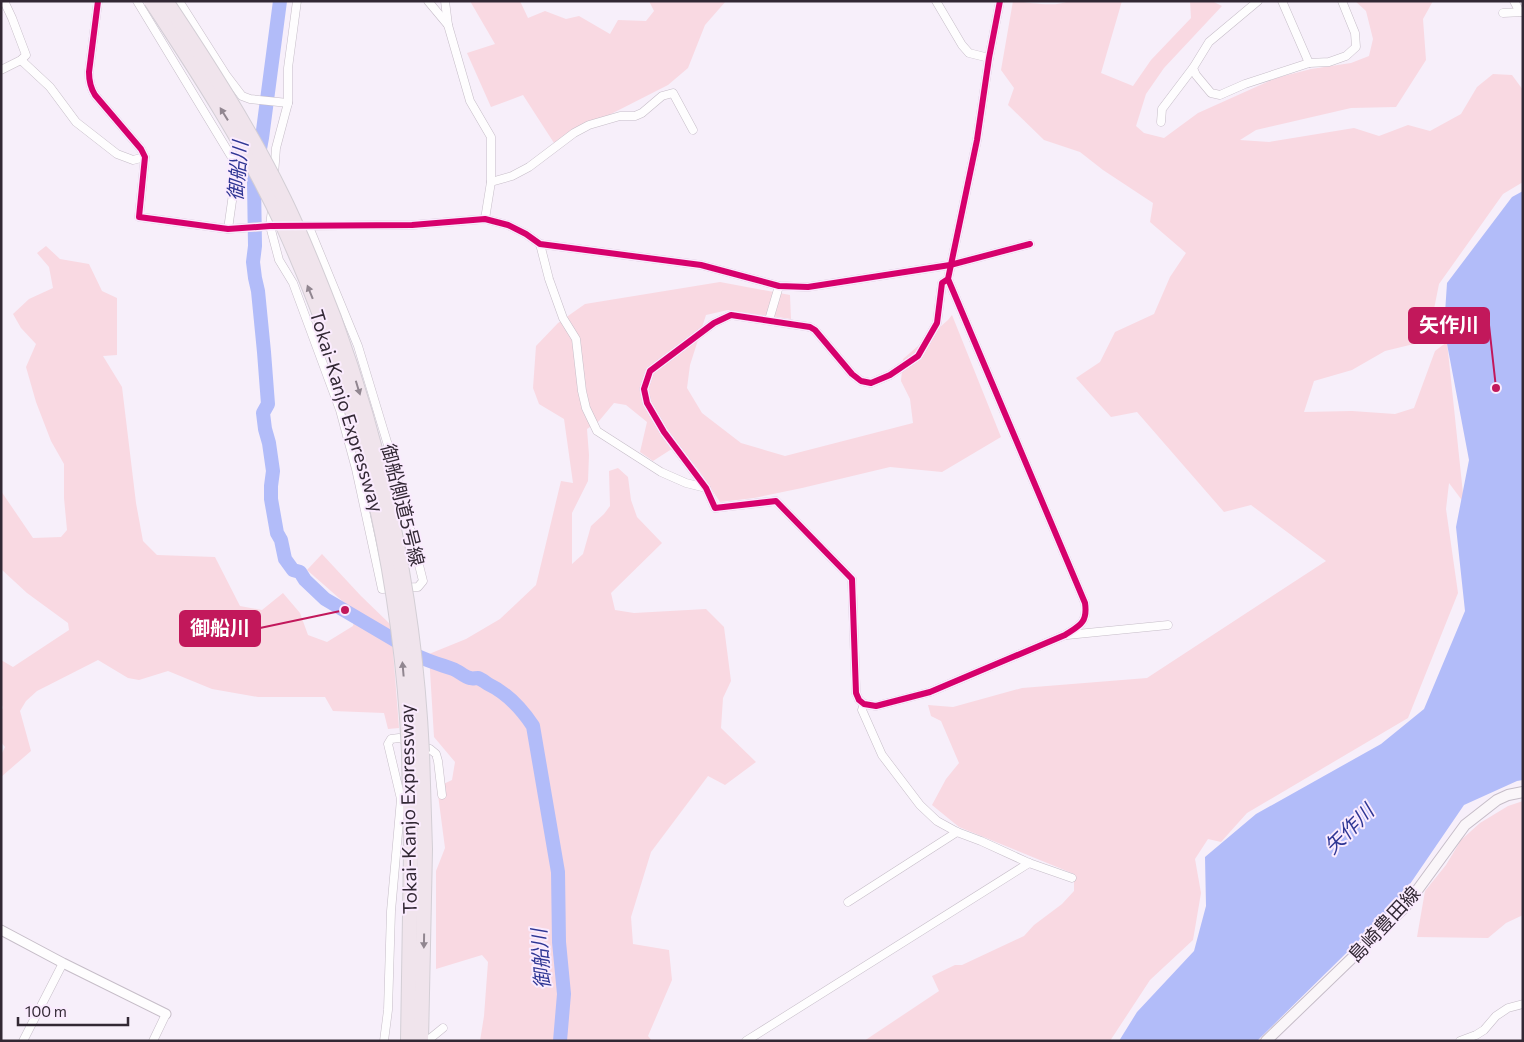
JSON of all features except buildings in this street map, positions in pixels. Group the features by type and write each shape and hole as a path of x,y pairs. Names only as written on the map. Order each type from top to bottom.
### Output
{"highway":[{"name":"Tokai-Kanjo Expressway","path":"151,1 229,123 261,182 297,259 327,338 365,458 388,558 415,752 425,858 421,1041"},
{"name":"Tokai-Kanjo Expressway","path":"166,1 225,92 282,195 320,280 353,373 377,456 400,557 415,658 415,752 408,1041"}],"main road":[{"name":"島崎豊田線","path":"1266,1041 1405,907 1465,825 1497,800 1508,795 1523,792"}],"street":[{"path":"1,70 21,60 26,55 4,1"},
{"path":"98,1 89,72 91,89 145,157 139,217 228,229 412,225 485,219 508,225 540,244 702,265 779,286 808,288 950,265 1030,244"},
{"path":"137,1 237,166 228,229"},
{"path":"180,1 226,75 242,96 250,99 285,103"},
{"name":"御船側道5号線","path":"298,1 285,103 276,148 269,227 279,260 293,283 340,410 356,469 382,589 418,587 423,581 394,465 358,346 309,227"},
{"path":"428,1 448,25"},
{"path":"445,1 448,25 470,101 491,137 491,182 485,219"},
{"path":"936,1 962,45 969,53 990,58"},
{"path":"948,279 942,283 937,323 918,356 890,375 871,383 861,381 852,374 815,330 810,327 731,315 714,323 650,371 644,389 647,403 664,432 706,488 715,508 776,502 852,579 856,693 859,700 864,704 876,706 930,692 1065,635 1080,625 1087,612 1086,603 948,279 977,140 1000,1"},
{"path":"1161,122 1162,109 1193,68 1209,42 1258,1"},
{"path":"1282,1 1309,64"},
{"path":"1193,68 1196,75 1211,93 1220,95 1245,84 1309,64 1329,62 1346,56 1356,47 1356,33 1342,1"},
{"path":"1514,1 1522,12"},
{"path":"1503,13 1522,12"},
{"path":"21,60 50,87 76,122 117,154 133,160 145,157"},
{"path":"198,100 226,75"},
{"path":"491,182 512,176 529,167 574,133 589,125 620,116 635,116 642,113 662,96 673,93 692,130"},
{"path":"540,244 549,279 563,318 576,339 582,391 586,408 597,431 661,472 686,483 706,488"},
{"path":"769,320 779,286"},
{"path":"317,348 358,346"},
{"path":"356,469 394,465"},
{"path":"1065,635 1168,625"},
{"path":"864,704 862,710 882,755 898,777 938,821 957,832 1029,863 1072,878"},
{"path":"384,1041 387,1018 391,911 402,799 388,744 391,739 398,738 430,749 436,754 442,795"},
{"path":"848,902 957,832"},
{"path":"746,1041 1029,863"},
{"path":"1,930 166,1014 152,1041"},
{"path":"23,1041 63,963"},
{"path":"1460,1041 1484,1030 1496,1016 1508,1008 1523,1004"},
{"path":"427,1041 443,1028"}],"shaded area":[{"path":"470,1 520,1 528,18 545,11 566,19 579,16 610,34 618,20 646,21 654,11 649,1 726,1 705,25 688,68 668,85 554,143 523,95 491,107 467,53 495,44"},
{"path":"1013,1 1056,4 1069,1 1122,1 1101,73 1133,86 1151,60 1191,18 1190,1 1212,1 1222,6 1164,68 1146,94 1136,126 1144,133 1164,138 1198,113 1276,78 1311,69 1351,63 1369,56 1373,39 1366,11 1355,1 1433,1 1423,19 1426,60 1396,107 1351,108 1256,130 1240,140 1269,142 1354,128 1379,136 1408,125 1430,131 1461,114 1477,87 1493,74 1512,75 1523,90 1523,182 1503,194 1439,284 1432,319 1422,342 1385,351 1352,370 1314,381 1304,412 1352,411 1395,414 1414,408 1435,351 1447,342 1464,503 1449,483 1446,509 1458,593 1408,718 1247,813 1221,842 1208,839 1195,859 1201,893 1193,940 1150,980 1110,1041 864,1041 939,991 932,976 955,965 962,965 1024,936 1034,925 1062,904 1074,891 1074,874 959,827 932,805 946,779 959,763 941,721 931,716 928,705 953,707 1022,688 1147,678 1326,561 1251,505 1224,512 1137,412 1111,417 1076,378 1100,362 1115,332 1154,314 1170,277 1186,253 1150,222 1153,203 1103,170 1080,152 1044,140 1008,105 1014,88 1001,70"},
{"path":"46,246 60,259 89,264 102,291 117,298 117,355 103,356 122,387 136,503 143,541 157,555 215,557 240,606 262,610 283,593 300,613 308,635 327,642 353,626 356,613 307,570 322,554 391,625 399,728 388,729 384,713 333,711 325,697 258,697 212,689 168,671 139,680 128,678 98,660 37,691 26,701 20,711 31,751 1,777 1,755 5,747 1,742 1,710 3,708 1,702 1,660 13,667 69,630 68,623 27,593 1,569 1,491 33,538 61,537 67,530 64,498 64,464 51,441 36,402 26,367 36,344 21,328 13,314 29,299 53,288 49,267 37,253"},
{"path":"720,282 790,295 791,319 728,310 706,315 690,365 687,388 702,413 741,443 785,456 913,423 910,399 901,381 903,359 952,315 1001,437 942,472 890,467 754,498 720,502 698,469 678,445 653,461 640,452 647,422 626,405 614,403 599,421 587,429 588,481 572,513 572,564 583,554 591,526 610,506 609,471 618,468 628,477 631,500 637,517 662,543 611,593 615,610 634,613 706,609 724,627 731,681 723,698 721,728 756,762 725,785 708,776 651,852 631,917 633,944 669,950 672,980 648,1036 652,1041 480,1041 488,962 482,955 436,969 436,871 445,848 437,787 452,780 455,762 434,737 429,654 466,639 500,619 536,585 561,481 573,483 564,419 539,404 533,388 536,346 558,323 585,304"},
{"path":"1523,801 1523,915 1506,923 1488,938 1417,937 1425,891 1446,865 1461,840 1480,823 1508,806"}],"water":[{"path":"1523,191 1523,780 1464,805 1397,903 1257,1041 1119,1041 1137,1012 1194,951 1206,906 1205,857 1256,814 1381,744 1424,709 1465,611 1456,527 1469,460 1444,328 1447,283 1512,197"}],"waterway":[{"name":"御船川","path":"280,1 262,138 254,181 255,246 253,262 258,291 268,404 263,413 273,471 271,499 277,533 281,540 285,559 293,570 300,572 305,580 325,599 398,642 410,652 468,677 479,678 513,702 533,726 558,872 559,942 564,994 560,1041"}],"cycle path":[{"path":"98,1 89,72 90,81 95,95 141,149 145,157 139,217 228,229 270,226 412,225 485,219 508,225 540,244 701,265 779,286 808,287 950,265 1030,244"},
{"path":"948,279 942,283 937,323 918,356 890,375 871,383 861,381 852,374 815,330 810,327 731,315 714,323 650,371 644,389 647,403 664,432 706,488 715,508 776,501 852,579 856,693 859,700 864,704 876,706 930,692 1065,635 1084,620 1086,610 1085,603 948,279 977,140 989,58 1000,1"}],"place":[{"name":"矢作川","path":"1496,388"},
{"name":"御船川","path":"345,610"}]}
